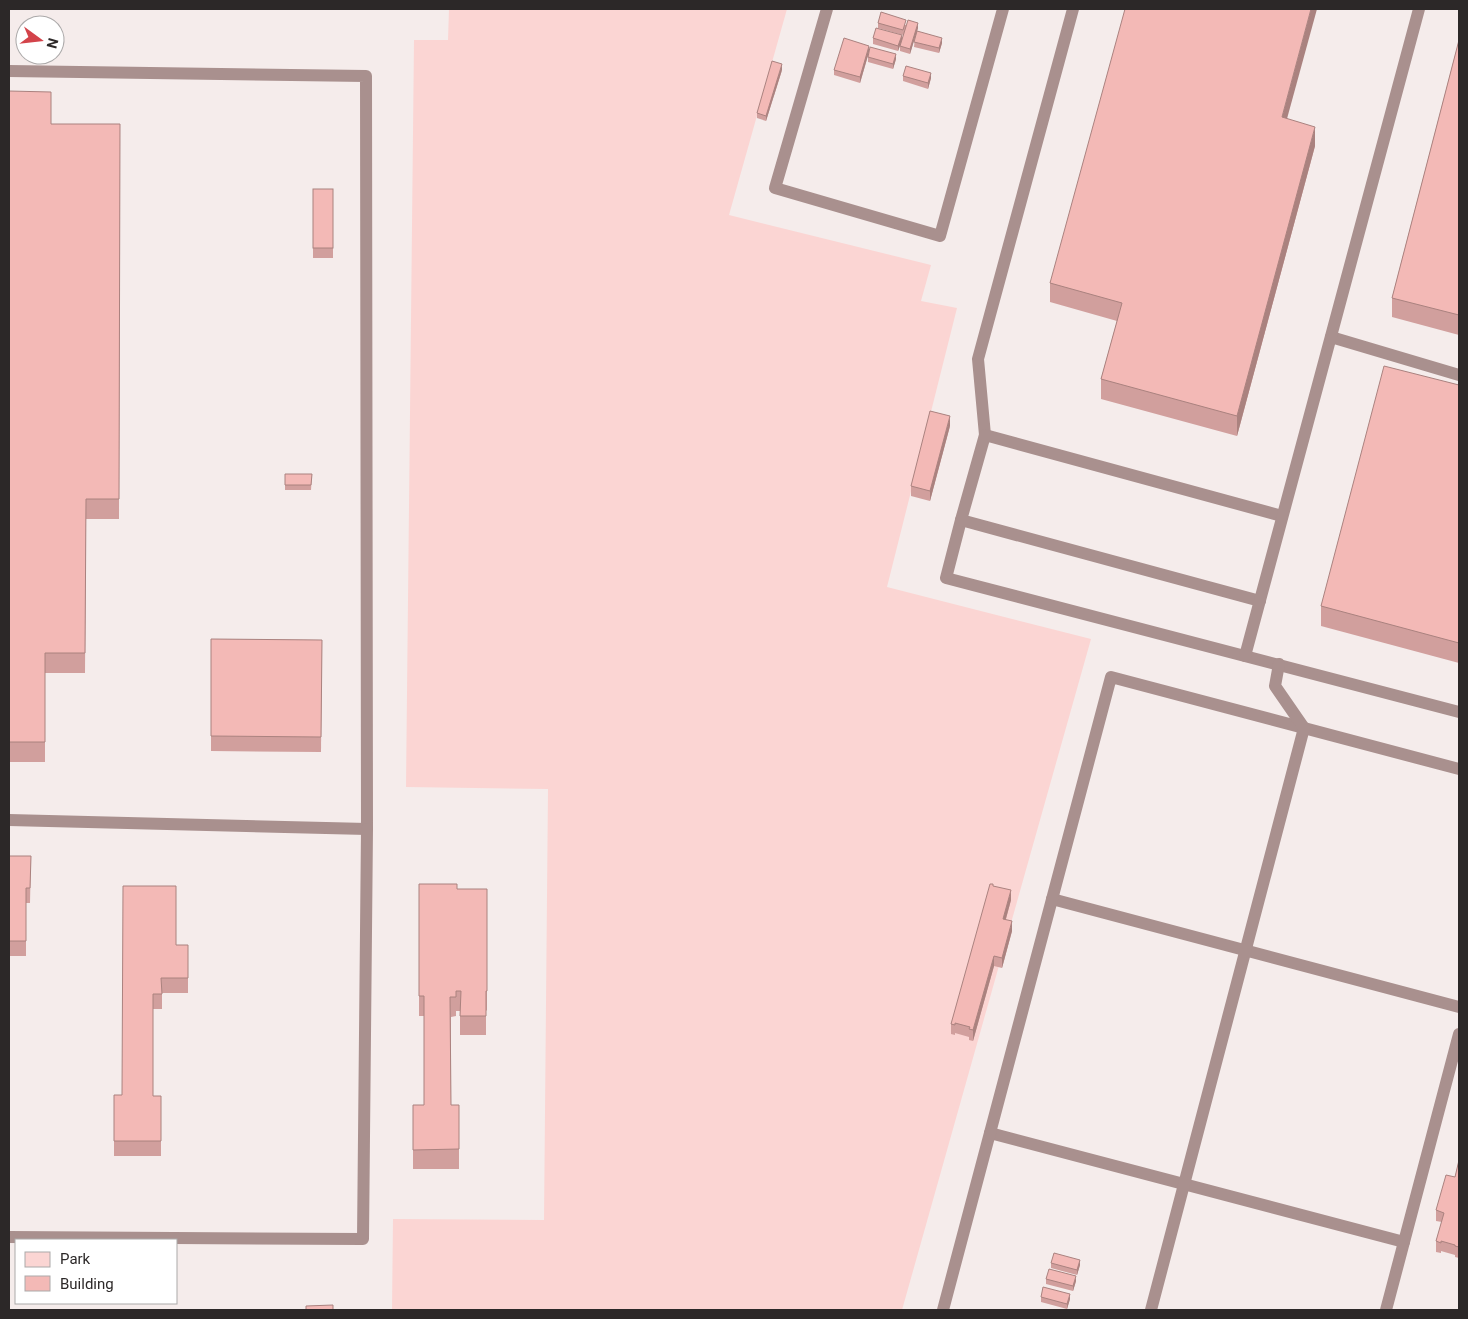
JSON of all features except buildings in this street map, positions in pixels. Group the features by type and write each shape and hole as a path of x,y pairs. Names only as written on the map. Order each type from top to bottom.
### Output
{"lane":[{"path":"827,9 775,188 940,236 1001,9"},
{"path":"1073,9 978,359 985,435 946,578 1459,712"},
{"path":"1245,656 1418,9"},
{"path":"9,71 366,76 367,829 364,1239 9,1237"},
{"path":"1331,337 1459,375"},
{"path":"985,435 1282,516"},
{"path":"961,520 1260,601"},
{"path":"1150,1310 1304,728 1275,686 1278,664"},
{"path":"943,1310 1111,677 1459,769"},
{"path":"9,820 367,829"},
{"path":"1052,899 1459,1007"},
{"path":"1386,1310 1459,1034"},
{"path":"990,1133 1404,1242"}],"green space":[{"path":"449,9 787,9 729,215 931,265 921,301 957,308 887,587 1091,639 902,1310 392,1310 393,1219 544,1220 548,789 406,787 414,40 448,40"}]}
